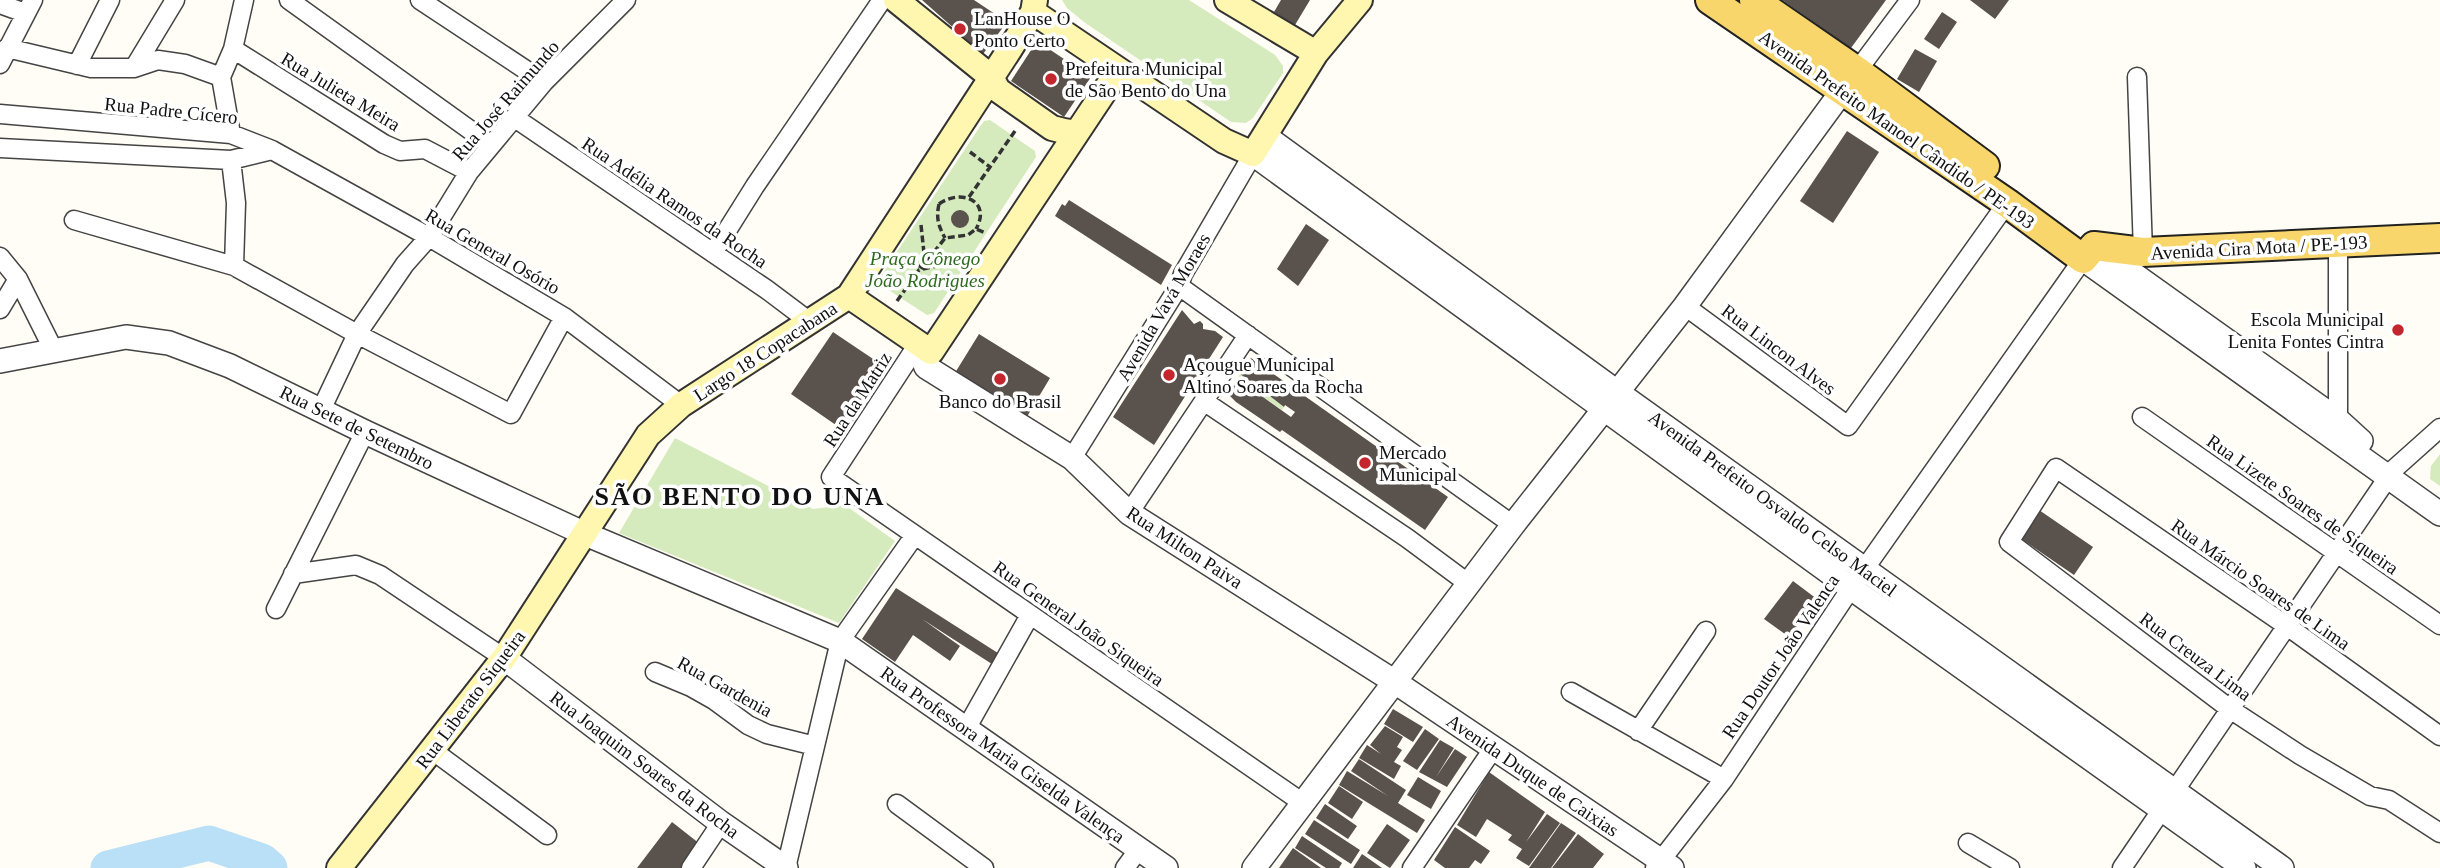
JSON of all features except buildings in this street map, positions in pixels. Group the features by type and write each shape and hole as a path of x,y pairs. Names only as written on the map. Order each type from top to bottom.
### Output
{"main road":[{"path":"896,0 991,77 999,90 1052,128 1068,132 1078,131"},
{"path":"1227,0 1316,53"},
{"path":"1118,71 925,348 849,296 1034,6 1118,71 1224,141 1259,145 1316,53 1360,0"},
{"name":"Avenida Prefeito Manoel Cândido / PE-193","path":"1710,0 1850,80 2088,253"},
{"name":"Avenida Prefeito Manoel Cândido / PE-193","path":"1754,0 1850,80 2007,203 2088,253"},
{"path":"973,103 993,102 1046,137 1057,151 1057,162"},
{"name":"Avenida Cira Mota / PE-193","path":"2088,253 2440,238"},
{"name":"Largo 18 Copacabana","path":"583,533 648,435 681,405 849,296"},
{"name":"Rua Liberato Siqueira","path":"343,863 505,658 583,533"}],"street":[{"path":"77,65 110,0"},
{"path":"134,68 175,0"},
{"path":"231,134 221,77 233,49 244,0"},
{"path":"289,0 491,145"},
{"path":"420,0 544,82"},
{"name":"Rua José Raimundo","path":"321,410 357,334 405,264 429,237 470,172 544,82 626,0"},
{"path":"713,253 755,186 882,0"},
{"path":"1254,868 1513,525 1685,306 1910,0"},
{"path":"0,4 29,7 4,56 91,68 134,68 158,60 185,64 221,77"},
{"name":"Rua Julieta Meira","path":"233,49 384,144 400,151 425,149 470,172"},
{"path":"2137,76 2143,252"},
{"name":"Rua Padre Cícero","path":"0,114 231,134 272,150"},
{"name":"Rua Adélia Ramos da Rocha","path":"515,118 810,322"},
{"name":"Avenida Vavá Moraes","path":"1072,458 1179,286 1183,274 1259,145"},
{"name":"Avenida Prefeito Osvaldo Celso Maciel","path":"1259,145 1611,400 1851,588 2168,800 2282,868"},
{"path":"0,148 231,160 272,150"},
{"name":"Rua General Osório","path":"272,150 429,237 564,317 681,405"},
{"path":"231,160 236,203 234,266"},
{"name":"Rua Lincon Alves","path":"1685,306 1848,426 2007,203"},
{"path":"74,220 234,266 511,414 564,317"},
{"path":"2338,244 2338,420"},
{"path":"2088,253 2338,420 2391,473 2440,503"},
{"path":"2088,253 2391,473 2440,514"},
{"name":"Rua Doutor João Valenca","path":"1663,865 1724,779 1864,569 2088,253"},
{"path":"0,257 18,279 54,351 0,362"},
{"path":"0,309 18,279"},
{"path":"1179,286 1513,525"},
{"path":"1129,513 1248,335"},
{"name":"Rua Sete de Setembro","path":"54,351 126,337 182,348 230,366 583,533 840,641"},
{"name":"Rua Milton Paiva","path":"925,348 926,367 1072,458 1129,513 1395,682"},
{"name":"Rua da Matriz","path":"831,477 925,348"},
{"name":"Avenida Prefeito Osvaldo Celso Maciel","path":"1611,400 1864,569 2168,800 2244,868"},
{"path":"1205,402 1469,584"},
{"name":"Rua Lizete Soares de Siqueira","path":"2142,417 2440,625"},
{"path":"2122,868 2391,473 2440,428"},
{"path":"276,609 365,432"},
{"name":"Rua Márcio Soares de Lima","path":"2056,468 2287,625 2439,733"},
{"name":"Rua Creuza Lima","path":"2056,468 2009,541 2230,709 2300,755 2370,796 2389,800 2440,833"},
{"name":"Rua General João Siqueira","path":"831,477 1303,803"},
{"path":"786,868 840,641 915,535"},
{"path":"293,574 356,565 380,575 505,658"},
{"path":"965,729 1030,615"},
{"path":"1638,731 1706,631"},
{"name":"Rua Professora Maria Giselda Valença","path":"840,641 1166,868"},
{"name":"Rua Joaquim Soares da Rocha","path":"505,658 721,823 786,868"},
{"name":"Rua Gardenia","path":"655,672 691,687 748,725 767,734 815,746"},
{"name":"Avenida Duque de Caixias","path":"1395,682 1663,865"},
{"path":"1571,692 1724,779"},
{"path":"1412,868 1493,749"},
{"path":"432,750 547,835"},
{"path":"897,804 984,868"},
{"path":"691,868 721,823"},
{"path":"1968,843 2010,868"},
{"path":"1125,868 1139,849"}],"path":[{"path":"969,197 1015,131"},
{"path":"962,146 990,167"},
{"path":"897,301 945,238 968,235 976,229 981,220 980,211 969,197 953,196 939,204 936,214 945,238"},
{"path":"921,223 924,253 928,261 938,265"},
{"path":"976,229 990,236"},
{"path":"919,270 924,253"},
{"path":"919,270 963,259 974,260"}],"green space":[{"path":"1062,0 1189,0 1275,55 1283,66 1283,73 1253,118 1246,123 1231,122 1084,22 1067,8"},
{"name":"Praça Cônego João Rodrigues","path":"990,120 1035,151 1036,157 934,313 927,315 884,287 879,279 979,128 984,121"},
{"path":"1240,374 1284,407 1282,410 1237,379"},
{"path":"675,438 813,509 845,505 895,541 839,623 619,533"},
{"path":"2440,454 2440,486 2430,479 2431,466"}],"waterway":[{"path":"108,868 209,843 262,861 270,868"}],"place":[{"name":"LanHouse O Ponto Certo","path":"960,29"},
{"name":"Prefeitura Municipal de São Bento do Una","path":"1051,79"},
{"name":"Escola Municipal Lenita Fontes Cintra","path":"2398,330"},
{"name":"Açougue Municipal Altino Soares da Rocha","path":"1169,375"},
{"name":"Banco do Brasil","path":"1000,379"},
{"name":"Mercado Municipal","path":"1365,463"}],"district":[{"name":"SÃO BENTO DO UNA","path":"740,496"}]}
